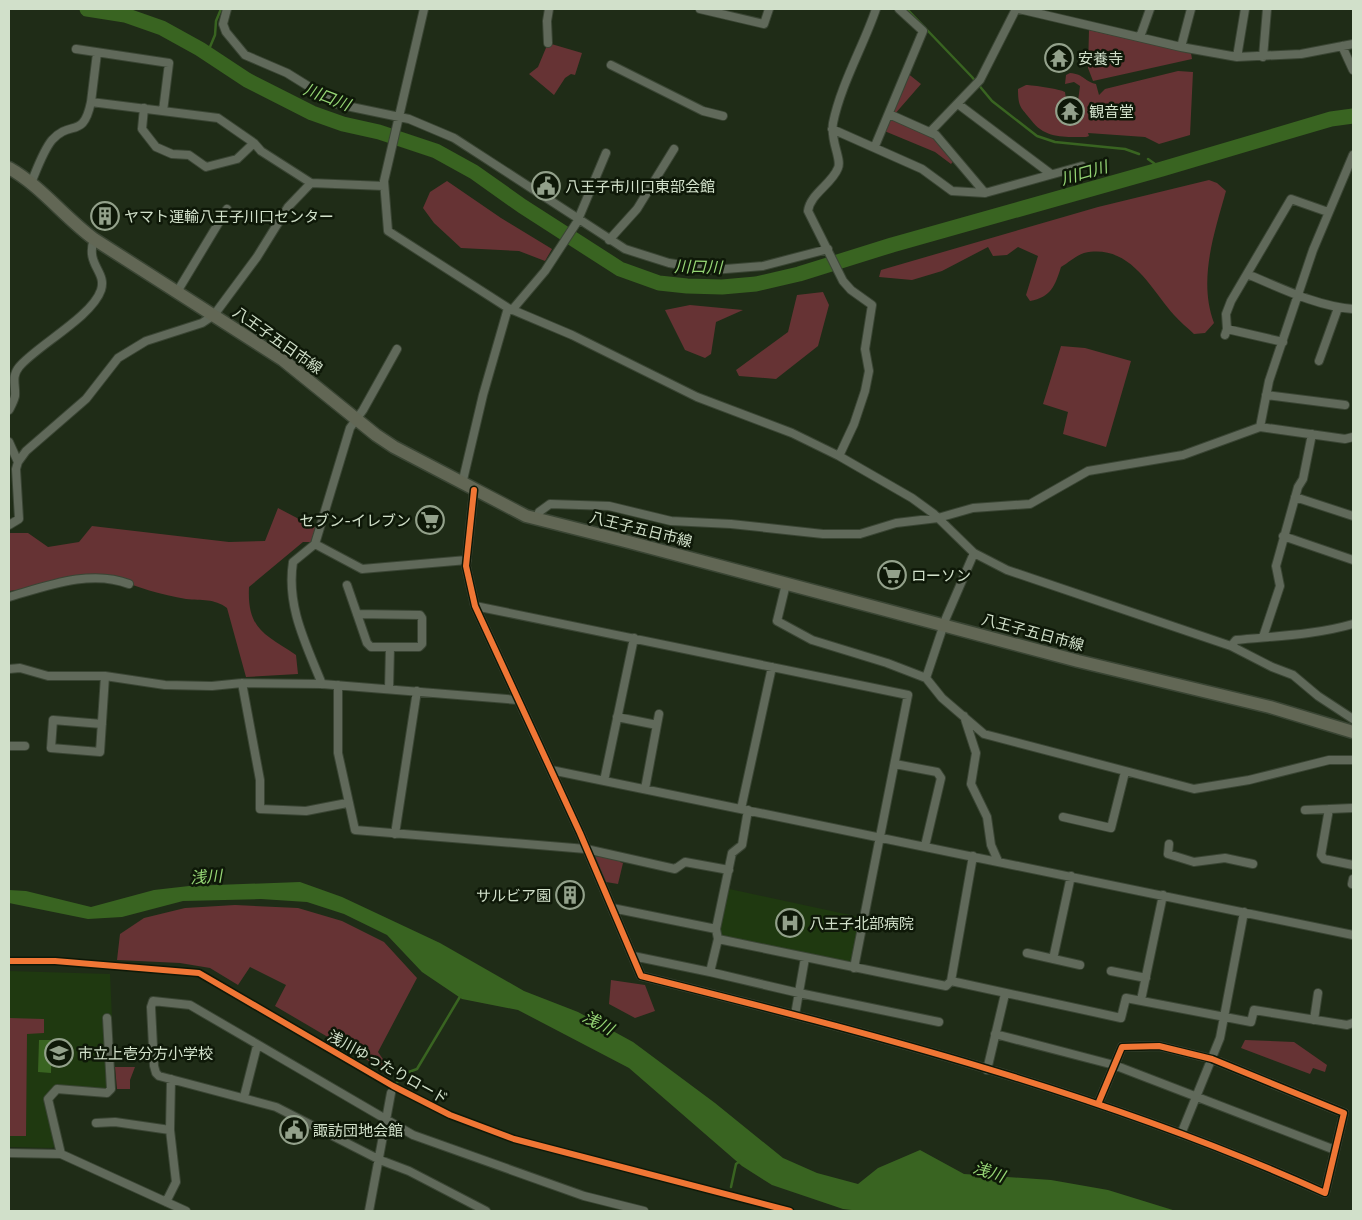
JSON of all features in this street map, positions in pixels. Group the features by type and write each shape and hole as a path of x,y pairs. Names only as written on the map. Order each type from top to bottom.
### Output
{"main road":[{"name":"八王子五日市線","path":"9,168 31,183 72,222 94,239 290,365 384,440 515,511 537,519 1078,661 1270,707 1353,732"}],"street":[{"path":"227,9 223,24 226,32 245,55 287,73 337,104 442,132 466,144 578,221 625,249 683,266 713,270 763,266 828,250"},
{"path":"424,9 384,186 388,231 510,309 572,335 688,393 792,433 891,484 938,518 951,534 974,553 1007,570 1231,646 1272,667 1293,675 1318,696 1353,719"},
{"path":"548,43 547,20 549,9"},
{"path":"700,9 764,24 769,9"},
{"path":"839,456 854,424 865,391 869,371 865,349 872,304 851,290 842,278 810,219 808,211 810,203 838,168 838,159 832,142 832,129 848,80 876,9"},
{"path":"876,146 923,31 899,9"},
{"path":"931,131 977,83 1018,9 1029,10 1181,47 1237,57 1264,57 1353,44"},
{"path":"1140,38 1150,9"},
{"path":"1181,47 1191,9"},
{"path":"1237,57 1245,9"},
{"path":"1264,57 1267,9"},
{"path":"1342,46 1353,70"},
{"path":"76,49 170,63 163,111"},
{"path":"31,183 51,142 57,136 82,124 87,119 97,53"},
{"path":"611,65 694,108 723,116"},
{"path":"91,102 218,118 254,143 261,151 311,184 384,186"},
{"path":"958,104 1051,174"},
{"path":"144,108 142,129 156,147 172,154 189,155 206,167 237,158 254,143"},
{"path":"889,114 931,131 985,193"},
{"path":"832,129 876,146 880,152 922,169 952,191 985,193 1082,166"},
{"path":"609,240 637,209 674,149"},
{"path":"606,153 578,221 545,271 510,309 483,395 468,487 467,560 468,577 475,606 551,770 634,956 641,976 795,1015 1098,1104 1181,1134 1325,1193 1344,1113 1212,1059 1159,1046 1122,1046 1098,1104"},
{"path":"1260,427 1266,395 1283,342 1328,212 1352,161"},
{"path":"18,462 44,434 86,399 118,358 146,342 202,323 214,315 257,257 288,207 311,184"},
{"path":"1283,342 1226,332 1226,314 1247,274 1292,199 1328,212"},
{"path":"177,292 227,209"},
{"path":"9,410 15,398 15,374 20,366 53,340 96,299 101,290 102,280 91,256 94,239"},
{"path":"1247,274 1299,296 1338,308 1353,309"},
{"path":"1320,361 1338,308"},
{"path":"322,684 295,618 292,598 293,562 315,544 350,428 396,349"},
{"path":"1266,395 1345,405"},
{"path":"537,519 539,512 550,504 609,506 671,520 823,534 860,534 896,523 938,518 973,508 1030,504 1088,472 1183,455 1260,427 1345,439 1353,437"},
{"path":"1263,638 1280,586 1276,566 1283,536 1302,479 1312,434"},
{"path":"9,442 18,462 16,480 20,513 19,519 9,525"},
{"path":"1295,497 1353,516"},
{"path":"1283,536 1353,560"},
{"path":"315,544 362,569 467,560"},
{"path":"926,678 943,625 974,553"},
{"path":"9,597 94,578 114,578 129,584"},
{"path":"786,584 778,621 817,642 887,663 926,678 942,698 984,734 1194,789 1249,780 1329,760 1353,760"},
{"path":"347,585 366,643 371,647 419,647 422,644 422,618 420,615 358,614"},
{"path":"475,606 908,695 854,968"},
{"path":"1231,646 1236,640 1308,634 1353,624"},
{"path":"604,781 634,638"},
{"path":"389,689 390,647"},
{"path":"710,972 718,939 716,929 732,852 742,845 745,810 772,667"},
{"path":"9,669 20,668 48,676 105,676 165,685 212,686 242,683 322,684 518,700"},
{"path":"102,724 53,720 51,748 100,752 102,724 105,676"},
{"path":"242,683 260,780 260,809 306,811 348,803"},
{"path":"338,686 338,753 355,830 586,849 675,869 685,862 728,870"},
{"path":"395,834 417,692"},
{"path":"645,789 659,714"},
{"path":"964,716 976,752 971,784 987,817 991,845 998,861"},
{"path":"618,717 657,725"},
{"path":"9,746 25,746"},
{"path":"895,764 937,772 942,778 925,846"},
{"path":"551,770 1353,935"},
{"path":"1062,817 1112,828 1125,772"},
{"path":"1305,810 1353,808"},
{"path":"1330,809 1321,854 1324,858 1353,865"},
{"path":"1169,844 1168,854 1194,862 1225,858 1253,864"},
{"path":"718,939 946,986 951,981 973,856"},
{"path":"1053,959 1071,876"},
{"path":"1141,1000 1163,895"},
{"path":"612,908 716,929"},
{"path":"1181,1134 1212,1059 1224,1017 1244,912"},
{"path":"1027,953 1080,965"},
{"path":"634,956 939,1022"},
{"path":"795,1015 805,958"},
{"path":"1111,971 1146,978"},
{"path":"951,981 1121,1018 1126,998 1251,1022 1254,1010 1347,1026 1353,1024"},
{"path":"1314,1020 1318,993"},
{"path":"986,1070 1005,994"},
{"path":"486,1211 409,1171 380,1160 276,1106 171,1079 156,1073 151,1007 153,1000 190,1005 257,1046 413,1135 505,1170 591,1199 644,1211"},
{"path":"61,1154 48,1098 57,1089 107,1093 111,1089 107,1018"},
{"path":"995,1034 1114,1065 1335,1150"},
{"path":"244,1097 257,1046"},
{"path":"166,1202 176,1182 170,1130 171,1079"},
{"path":"369,1211 391,1093"},
{"path":"96,1123 115,1122 170,1130"},
{"path":"9,1152 61,1154 186,1211"}],"shaded area":[{"path":"1089,30 1191,53 1192,59 1093,81 1088,68"},
{"path":"548,43 582,53 575,75 571,74 565,78 554,95 529,74 538,67"},
{"path":"1178,71 1193,72 1190,135 1159,144 1145,137 1088,133 1089,136 1086,137 1071,137 1049,134 1037,126 1019,104 1018,89 1026,85 1040,86 1065,92 1066,99 1058,105 1066,106 1066,113 1070,113 1073,105 1078,101 1080,86 1074,82 1065,84 1066,75 1070,73 1096,84 1099,95 1105,89"},
{"path":"906,72 921,84 894,115 931,131 956,158 951,164 935,152 882,130"},
{"path":"1209,180 1217,183 1226,191 1213,240 1208,274 1209,307 1214,323 1205,333 1194,334 1181,323 1147,281 1126,261 1114,255 1100,252 1084,253 1075,257 1061,267 1057,280 1051,290 1043,297 1030,301 1026,295 1038,256 1018,247 1007,255 993,256 988,247 942,271 912,280 879,277 881,270 1098,207"},
{"path":"447,181 501,218 552,249 545,261 519,251 461,248 434,223 423,208 430,192"},
{"path":"823,292 829,305 818,346 776,379 739,376 736,370 788,332 797,295"},
{"path":"690,305 743,310 716,322 711,354 705,358 685,350 665,310"},
{"path":"1061,346 1085,348 1131,361 1106,447 1063,434 1068,412 1043,404"},
{"path":"278,508 316,528 311,542 303,542 249,587 249,601 251,612 260,629 296,655 298,674 246,677 227,608 208,600 186,599 168,595 140,588 114,578 9,591 9,533 28,533 48,547 79,542 92,526 229,542 265,541"},
{"path":"586,849 621,857 620,862 623,863 618,884 600,881"},
{"name":"八王子北部病院","path":"725,888 864,918 854,968 718,939"},
{"path":"235,905 298,908 342,921 384,942 417,978 378,1052 387,1065 384,1070 275,1006 286,985 250,967 238,985 210,968 180,963 117,960 120,934 144,918 185,908"},
{"name":"市立上壱分方小学校","path":"9,971 110,974 112,1018 108,1018 107,1093 57,1089 50,1096 59,1146 51,1148 9,1147"},
{"path":"611,980 645,985 655,1011 635,1018 609,1004"},
{"path":"9,1018 44,1019 44,1033 27,1034 26,1136 9,1136"},
{"path":"1245,1040 1294,1042 1327,1065 1325,1072 1313,1068 1310,1074 1241,1048"},
{"path":"115,1067 135,1067 130,1080 130,1089 117,1089"}],"water":[{"name":"浅川","path":"300,882 342,897 440,943 524,991 578,1012 633,1042 715,1103 783,1158 817,1173 858,1184 878,1168 920,1150 964,1174 1051,1180 1108,1190 1176,1211 860,1211 843,1209 772,1185 742,1166 629,1068 518,1010 462,999 422,972 387,935 344,914 307,902 261,899 183,901 122,917 88,919 9,903 9,890 26,891 91,907 154,890 189,886"},
{"path":"39,1040 52,1040 51,1073 38,1072"}],"waterway":[{"name":"川口川","path":"87,9 125,15 162,28 200,49 247,80 312,113 436,151 474,172 522,206 620,269 659,283 687,286 722,287 756,284 799,274 892,245 1331,119 1353,116"},
{"path":"207,54 215,35 216,21 221,9"},
{"path":"907,9 972,77 992,101 1037,136 1055,142 1125,149 1139,154"},
{"path":"1148,159 1162,169"},
{"path":"397,1082 406,1073 417,1069 461,995"},
{"path":"731,1187 736,1164 740,1161"}],"cycle path":[{"path":"474,490 466,566 475,606 580,833 641,976 902,1044 1074,1096 1159,1125 1325,1193 1344,1113 1212,1059 1159,1046 1122,1047 1098,1104"},
{"name":"浅川ゆったりロード","path":"9,961 55,961 199,973 393,1086 450,1115 514,1139 790,1211"}],"place":[{"name":"安養寺","path":"1059,58"},
{"name":"観音堂","path":"1070,111"},
{"name":"八王子市川口東部会館","path":"546,186"},
{"name":"ヤマト運輸八王子川口センター","path":"105,216"},
{"name":"セブン-イレブン","path":"430,520"},
{"name":"ローソン","path":"892,575"},
{"name":"サルビア園","path":"570,895"},
{"name":"八王子北部病院","path":"790,923"},
{"name":"市立上壱分方小学校","path":"59,1053"},
{"name":"諏訪団地会館","path":"294,1130"}]}
